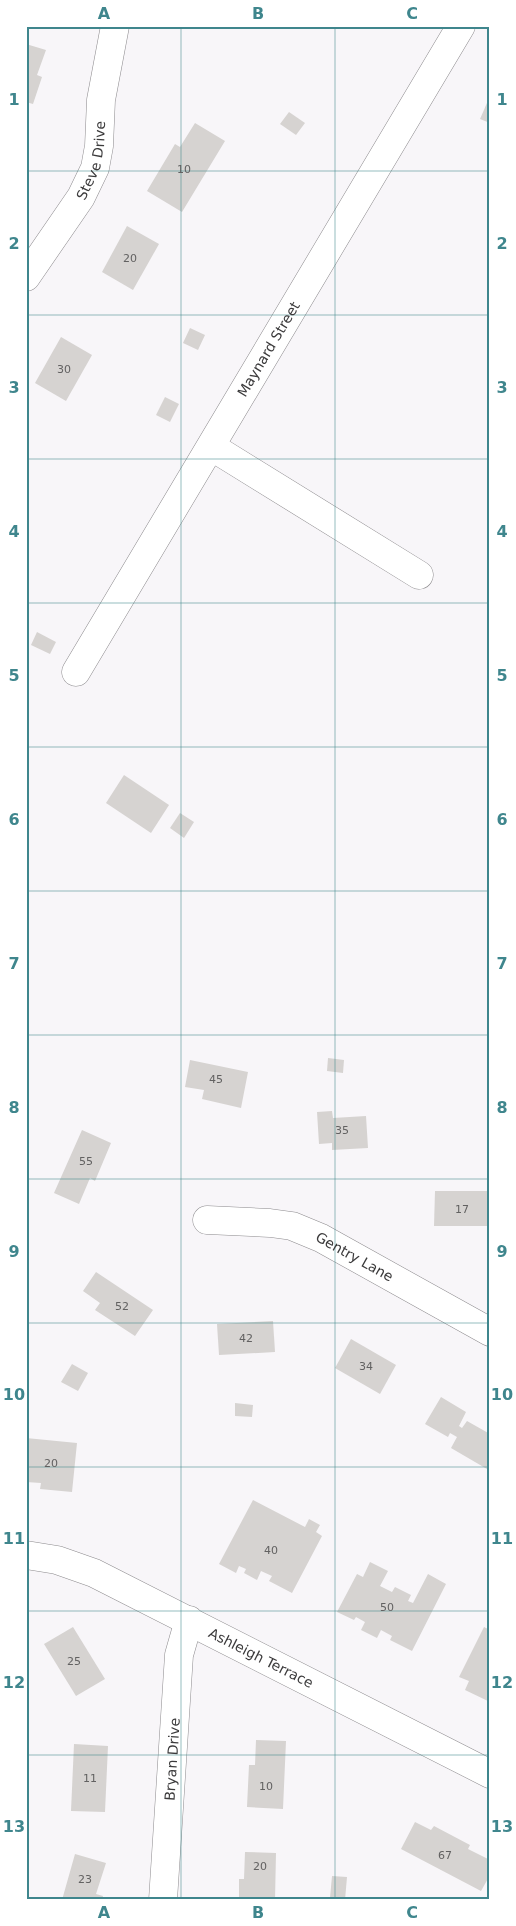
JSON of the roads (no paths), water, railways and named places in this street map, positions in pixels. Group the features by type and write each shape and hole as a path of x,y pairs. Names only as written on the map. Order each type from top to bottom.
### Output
{"street":[{"name":"Steve Drive","path":"26,277 81,197 95,168 99,146 101,100 115,26"},
{"name":"Maynard Street","path":"76,672 212,447 461,26"},
{"path":"212,447 419,575"},
{"name":"Gentry Lane","path":"207,1220 292,1226 321,1238 489,1331"},
{"name":"Ashleigh Terrace","path":"26,1555 57,1560 94,1573 490,1774"},
{"name":"Bryan Drive","path":"163,1900 179,1655 189,1620"}]}
